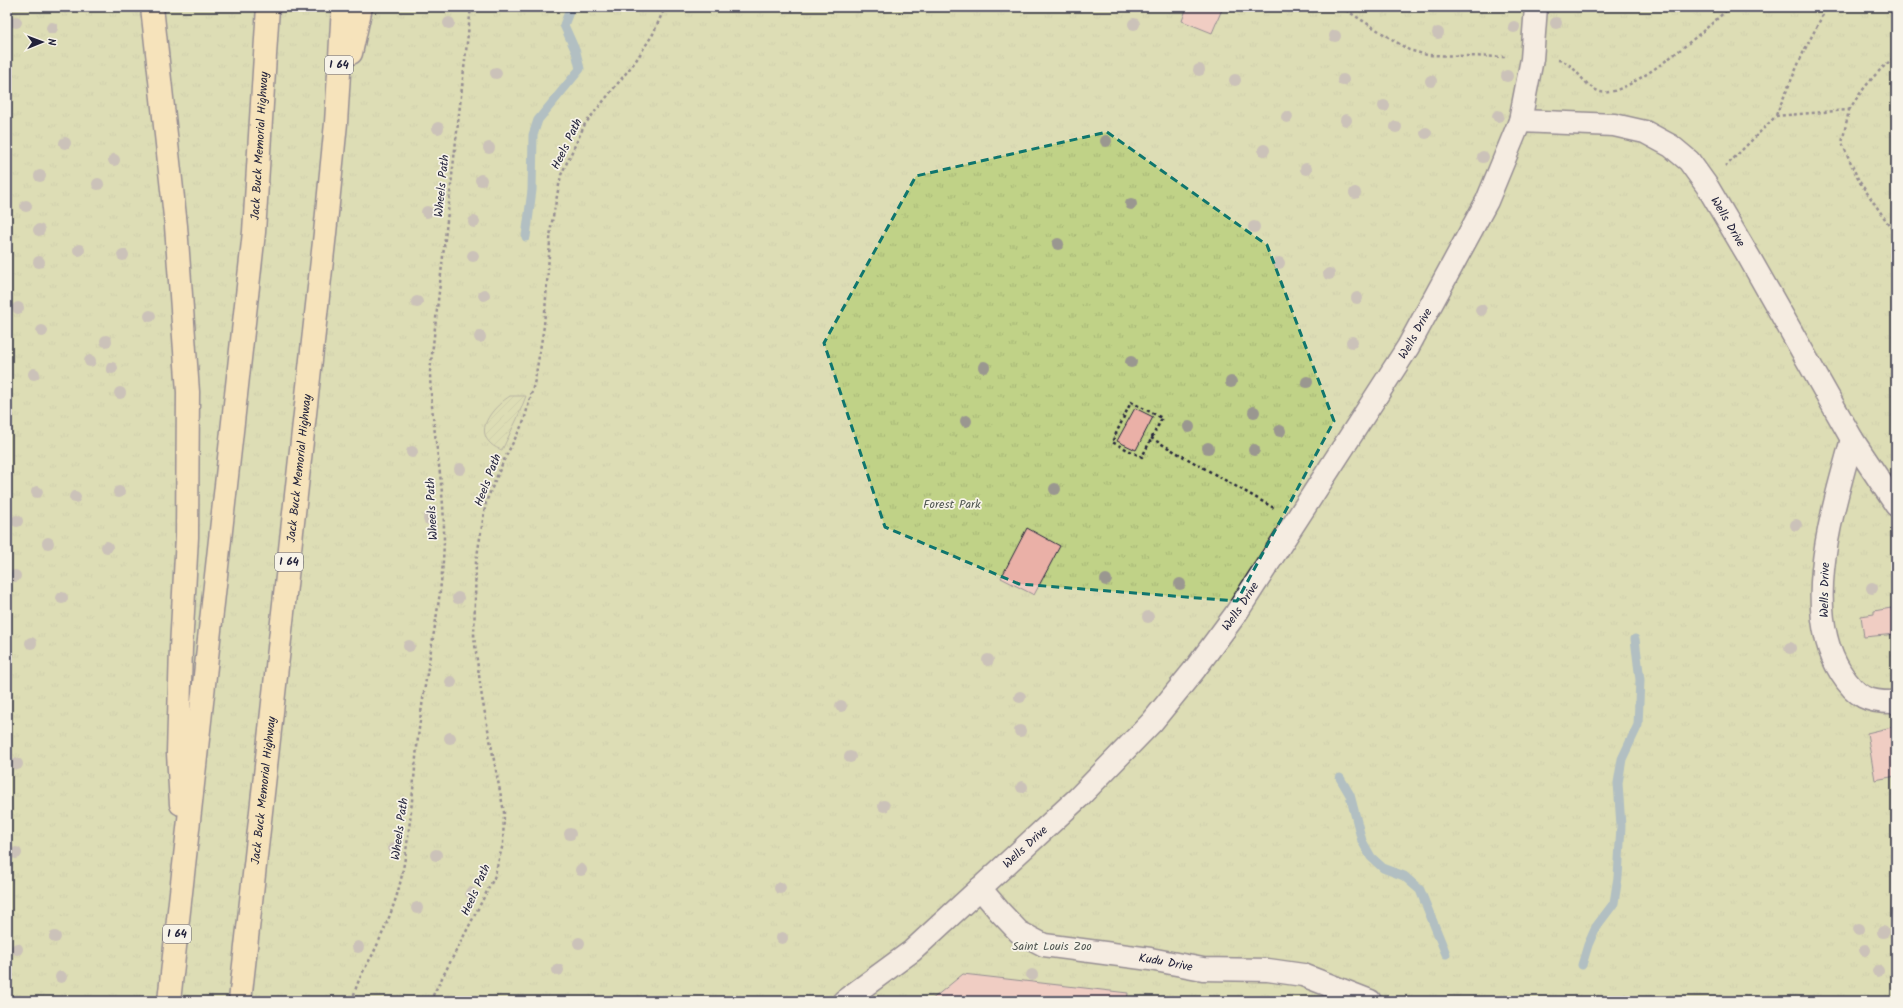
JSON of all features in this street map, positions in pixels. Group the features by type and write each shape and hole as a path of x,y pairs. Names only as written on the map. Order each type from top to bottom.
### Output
{"highway":[{"path":"152,7 176,226 188,392 187,537 181,648 178,753 184,866"},
{"name":"Jack Buck Memorial Highway","path":"169,1001 254,232 268,7"},
{"name":"Jack Buck Memorial Highway","path":"240,1001 303,446 336,123 343,7"},
{"path":"336,123 361,7"}],"street":[{"name":"Wells Drive","path":"844,1001 912,951 1078,798 1152,722 1195,669 1235,615 1408,347 1487,201 1520,121 1532,58 1536,7"},
{"name":"Wells Drive","path":"1520,121 1614,125 1645,132 1671,146 1689,161 1707,186 1803,350 1852,439 1896,505"},
{"name":"Wells Drive","path":"1852,439 1836,501 1824,564 1822,594 1824,623 1834,662 1852,689 1862,698 1881,703 1896,702"},
{"name":"Kudu Drive","path":"980,888 1019,932 1044,945 1150,959 1203,969 1268,970 1303,975 1370,1001"}],"path":[{"name":"Wheels Path","path":"353,1001 363,971 390,918 403,870 415,784 421,707 439,597 444,533 440,477 431,402 430,372 471,7"},
{"name":"Heels Path","path":"430,1001 494,878 503,844 504,812 482,698 474,637 476,562 486,502 503,462 524,421 535,380 544,326 550,227 561,175 585,124 634,62 653,34 665,7"},
{"path":"1341,7 1409,50 1427,55 1508,57"},
{"path":"1562,61 1570,65 1583,81 1593,89 1608,93 1617,91 1654,70 1730,7"},
{"path":"1707,186 1776,116 1804,51 1827,7"},
{"path":"1896,56 1881,68 1863,88 1849,110 1842,143 1859,181 1896,235"},
{"path":"1776,116 1849,110"},
{"path":"1131,402 1162,418 1151,438 1142,457 1112,442 1131,402"},
{"path":"1151,438 1268,504"}],"highlighted area":[{"path":"1107,132 1267,245 1334,421 1237,601 1019,584 885,527 824,343 916,176"}],"green space":[{"name":"Forest Park","path":"7,7 1896,7 1896,1001 7,1001"},
{"path":"510,396 526,396 502,450 492,445 486,438 484,431 485,424 493,411"}],"building":[{"path":"1187,7 1223,7 1212,33 1182,21"},
{"path":"1135,408 1153,417 1136,450 1117,441"},
{"path":"1027,528 1060,546 1034,595 1001,578"},
{"path":"1891,608 1892,611 1896,610 1896,634 1864,637 1861,616 1874,614 1874,611"},
{"path":"1896,726 1896,776 1875,780 1867,733"},
{"path":"963,974 1128,993 1127,1001 930,1001"}],"waterway":[{"path":"526,237 532,190 533,135 538,120 580,69 576,52 564,25 571,7"},
{"path":"1582,965 1588,945 1596,927 1614,903 1618,877 1621,826 1618,783 1622,759 1638,725 1640,680 1635,639"},
{"path":"1340,778 1350,795 1362,841 1371,857 1383,868 1404,876 1420,890 1446,954"}],"park label":[{"name":"Saint Louis Zoo","path":"1052,946"}]}
